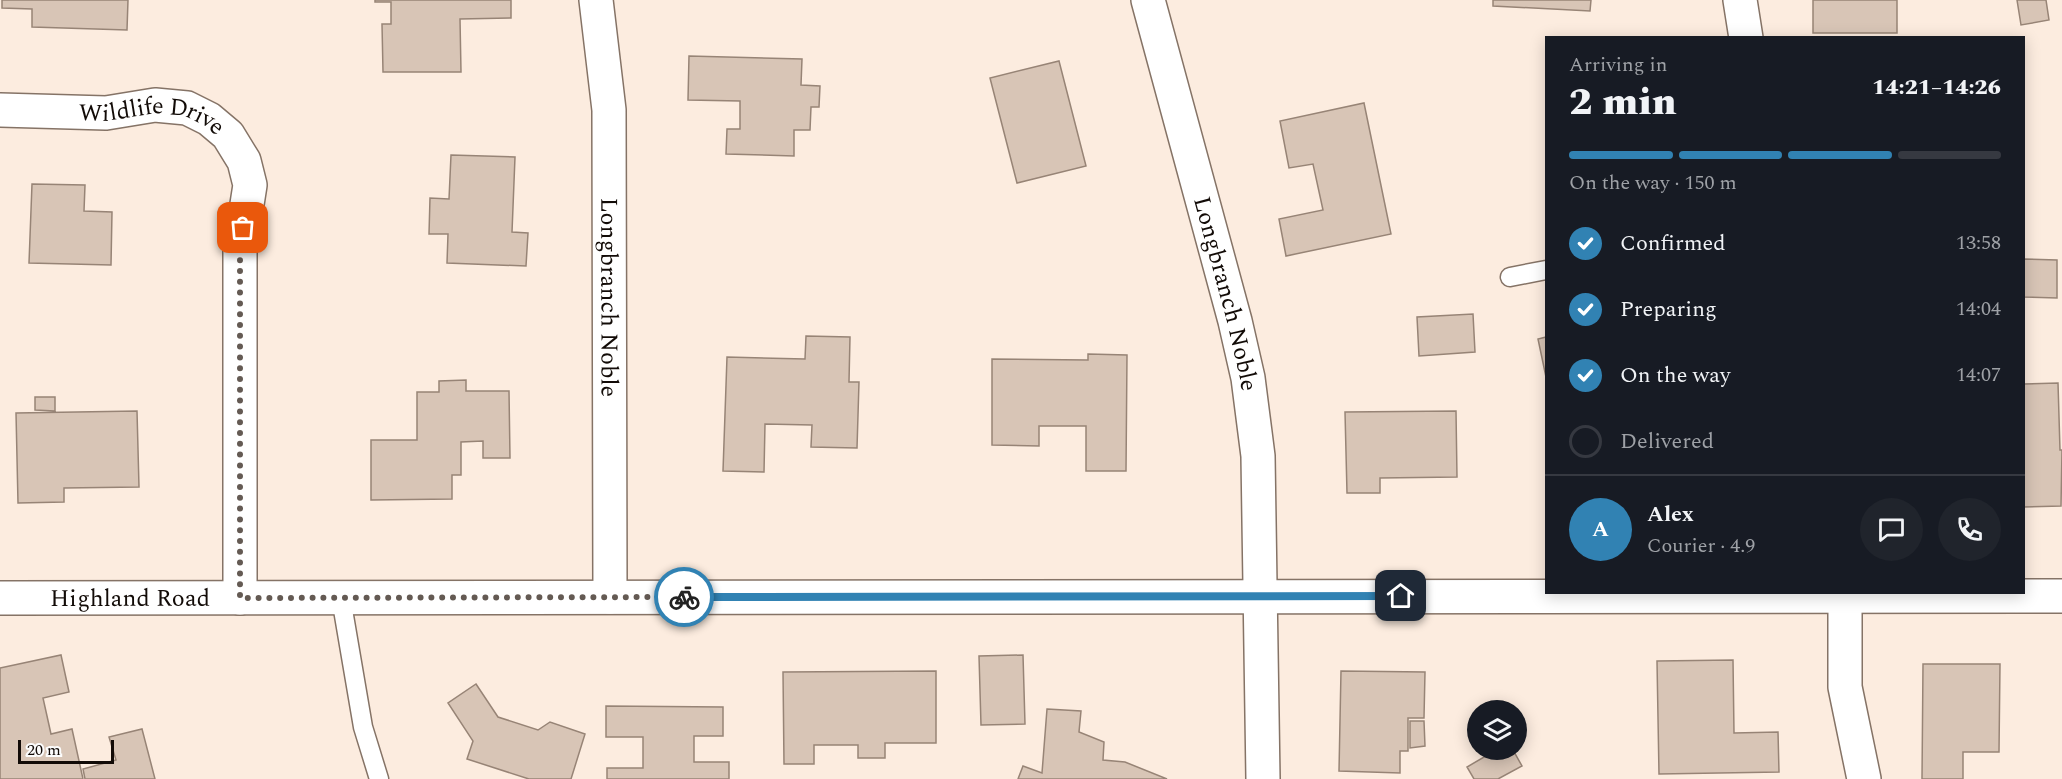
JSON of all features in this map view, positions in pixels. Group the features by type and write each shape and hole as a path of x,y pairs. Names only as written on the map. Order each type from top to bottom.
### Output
{"street":[{"name":"Longbranch Noble","path":"596,0 609,110 610,597"},
{"name":"Longbranch Noble","path":"1148,0 1235,321 1248,378 1258,456 1263,779"},
{"path":"1740,0 1746,36"},
{"name":"Wildlife Drive","path":"0,110 106,113 155,105 187,108 209,119 228,135 244,161 250,185 240,249 240,598"},
{"name":"Highland Road","path":"0,598 1845,594 2062,596"},
{"path":"1845,594 1845,687 1864,779"}],"lane":[{"path":"1510,278 1545,270"},
{"path":"341,598 363,727 379,779"}],"building":[{"path":"2,0 128,0 127,30 32,27 32,9 2,8"},
{"path":"375,0 511,0 511,18 460,19 461,72 383,72 382,24 391,24 391,2 375,2"},
{"path":"1493,0 1591,0 1590,11 1493,6"},
{"path":"1813,0 1897,0 1897,33 1813,33"},
{"path":"2017,0 2046,0 2049,20 2021,25"},
{"path":"689,56 802,59 801,85 820,86 819,107 811,107 810,130 794,130 794,156 726,154 727,129 740,129 740,101 688,100"},
{"path":"1059,61 1086,166 1017,183 990,78"},
{"path":"1364,103 1391,234 1286,256 1279,219 1323,210 1313,164 1289,168 1280,121"},
{"path":"451,155 515,157 512,232 528,233 526,266 447,263 448,234 429,234 430,198 449,199"},
{"path":"32,184 85,185 84,211 112,212 111,265 29,263"},
{"path":"2025,259 2057,260 2057,298 2025,297"},
{"path":"1473,314 1475,352 1419,356 1417,317"},
{"path":"806,336 850,337 849,382 859,382 857,448 811,447 812,425 765,424 764,472 723,471 727,357 805,359"},
{"path":"1545,337 1545,372 1538,339"},
{"path":"1088,354 1127,355 1126,471 1086,471 1086,426 1039,426 1039,446 992,445 992,359 1088,360"},
{"path":"466,380 466,391 509,391 510,458 483,458 483,441 461,442 461,475 452,475 452,499 371,500 371,440 417,440 417,392 439,392 439,381"},
{"path":"2058,383 2060,450 2062,450 2061,506 2025,507 2025,384"},
{"path":"35,397 55,397 55,411 35,410"},
{"path":"137,411 139,487 64,488 64,502 18,503 16,413"},
{"path":"1456,411 1457,477 1380,478 1380,493 1347,493 1345,412"},
{"path":"61,655 69,692 43,698 51,734 72,729 83,779 0,779 0,668"},
{"path":"1023,655 1025,724 981,725 979,656"},
{"path":"1733,660 1734,733 1778,732 1779,772 1659,774 1657,661"},
{"path":"1923,664 2000,664 1999,752 1963,752 1963,779 1922,779"},
{"path":"936,671 936,743 885,743 885,758 858,758 858,745 814,745 814,764 784,764 783,672"},
{"path":"1341,671 1425,672 1424,718 1408,718 1408,751 1400,751 1400,773 1339,771"},
{"path":"476,684 498,717 538,730 550,722 585,734 571,779 529,779 467,759 473,741 448,703"},
{"path":"606,706 723,707 723,736 694,736 694,762 729,762 729,779 607,779 607,768 643,768 643,737 606,737"},
{"path":"1047,709 1081,711 1079,732 1104,742 1103,760 1125,762 1167,779 1018,779 1023,766 1042,773"},
{"path":"1410,721 1424,721 1425,746 1410,748"},
{"path":"142,729 155,779 85,779 83,769 116,760 109,737"},
{"path":"1479,760 1519,760 1522,766 1498,779 1474,779 1467,767"}],"way so far":[{"path":"243,228 240,249 240,598 684,597"}],"route":[{"path":"684,597 1401,596"}]}
